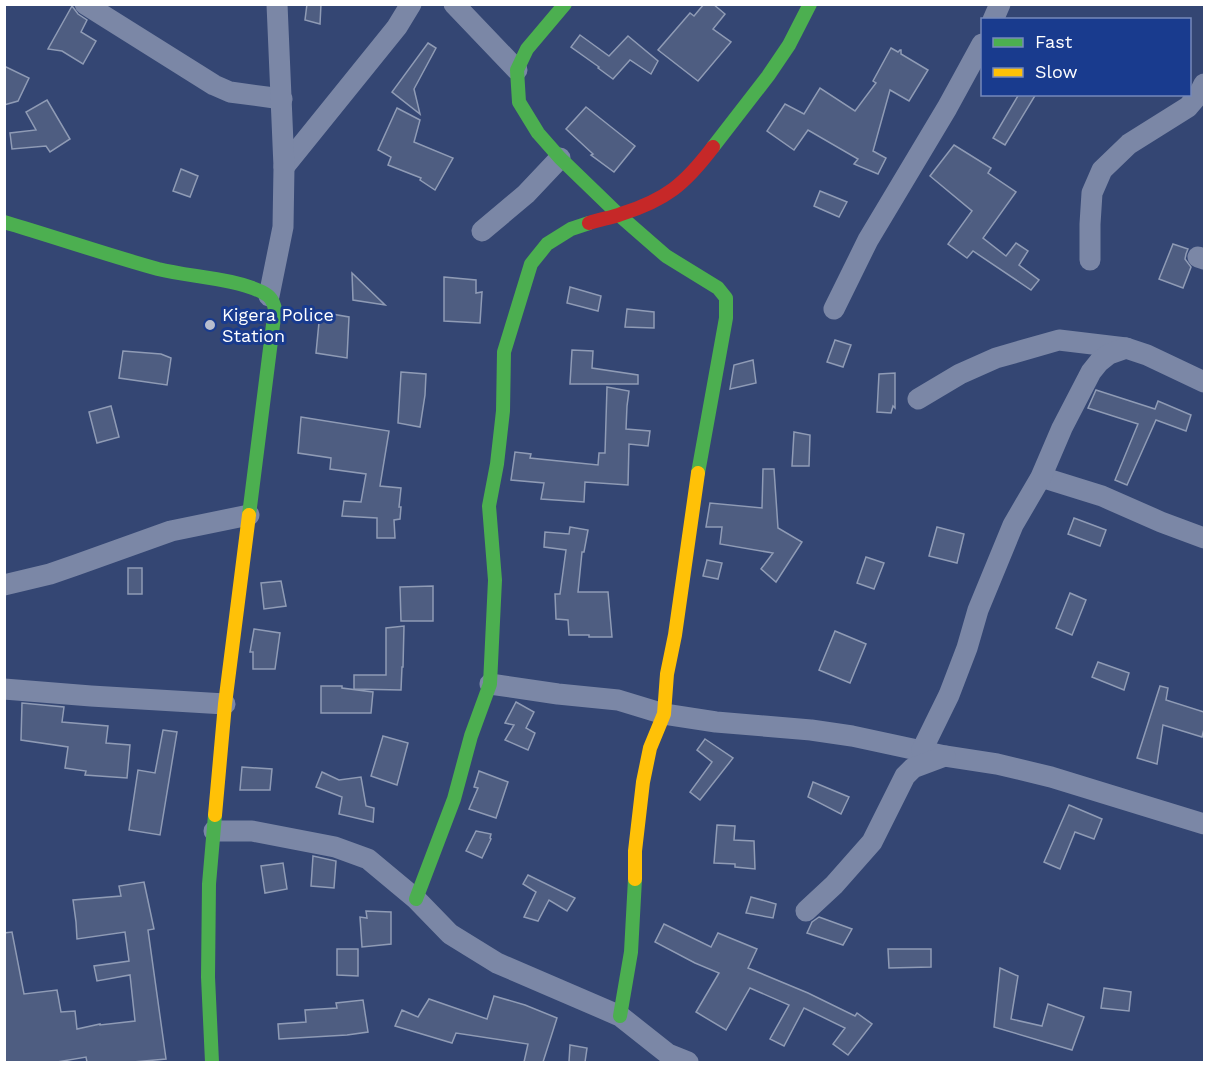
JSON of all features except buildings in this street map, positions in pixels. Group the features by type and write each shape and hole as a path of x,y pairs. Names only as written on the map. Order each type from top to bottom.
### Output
{"street":[{"path":"85,4 214,85 230,92 282,99"},
{"path":"269,296 283,227 284,167 277,4"},
{"path":"284,167 390,35 411,4"},
{"path":"454,4 517,70"},
{"path":"565,4 527,49 517,70 519,102 538,133 560,158 619,215 666,256 718,288 726,298 726,318 695,488 675,635 667,674 664,714 650,748 643,782 635,851 635,900 631,952 620,1016"},
{"path":"416,899 454,799 471,736 490,684 495,580 489,506 503,411 504,352 531,264 547,244 571,229 647,205 674,190 698,167 768,76 789,45 810,4"},
{"path":"994,18 1000,4"},
{"path":"834,309 868,240 947,108 981,46"},
{"path":"1090,260 1092,193 1102,170 1129,144 1188,107 1204,84"},
{"path":"482,231 526,194 560,158"},
{"path":"4,222 160,269 243,285 269,296 275,309 225,704 209,884 208,977 212,1062"},
{"path":"918,399 960,374 996,358 1059,340 1126,348 1165,363 1204,382"},
{"path":"922,750 949,695 967,648 978,610 1013,525 1041,477 1062,428 1091,372 1109,354 1126,348"},
{"path":"1041,477 1102,496 1204,538"},
{"path":"4,585 50,574 171,531 249,515"},
{"path":"490,684 618,700 664,714 716,722 852,736 945,756 997,764 1051,777 1204,825"},
{"path":"4,689 225,704"},
{"path":"806,911 834,885 872,842 905,776 913,768 945,756"},
{"path":"214,831 252,831 335,847 368,859 416,899 450,934 497,963 620,1016 666,1058 688,1062"}],"traffic: fast":[{"path":"565,4 527,49 517,70 519,102 538,133 560,158 619,215 666,256 718,288 726,298 726,318 698,473"},
{"path":"713,147 768,76 789,45 810,4"},
{"path":"4,222 158,269 251,287 271,299 275,309 249,515"},
{"path":"416,899 454,799 471,736 490,684 495,580 489,506 503,411 504,352 531,264 547,244 571,229 589,223"},
{"path":"212,1062 208,977 209,884 215,815"},
{"path":"620,1016 631,952 635,879"}],"traffic: slow":[{"path":"635,879 635,851 643,782 650,748 664,714 667,674 675,635 698,473"},
{"path":"215,815 225,704 249,515"}],"traffic: jam":[{"path":"589,223 637,209 663,196 683,181 713,147"}],"place":[{"name":"Kigera Police Station","path":"210,325"}]}
